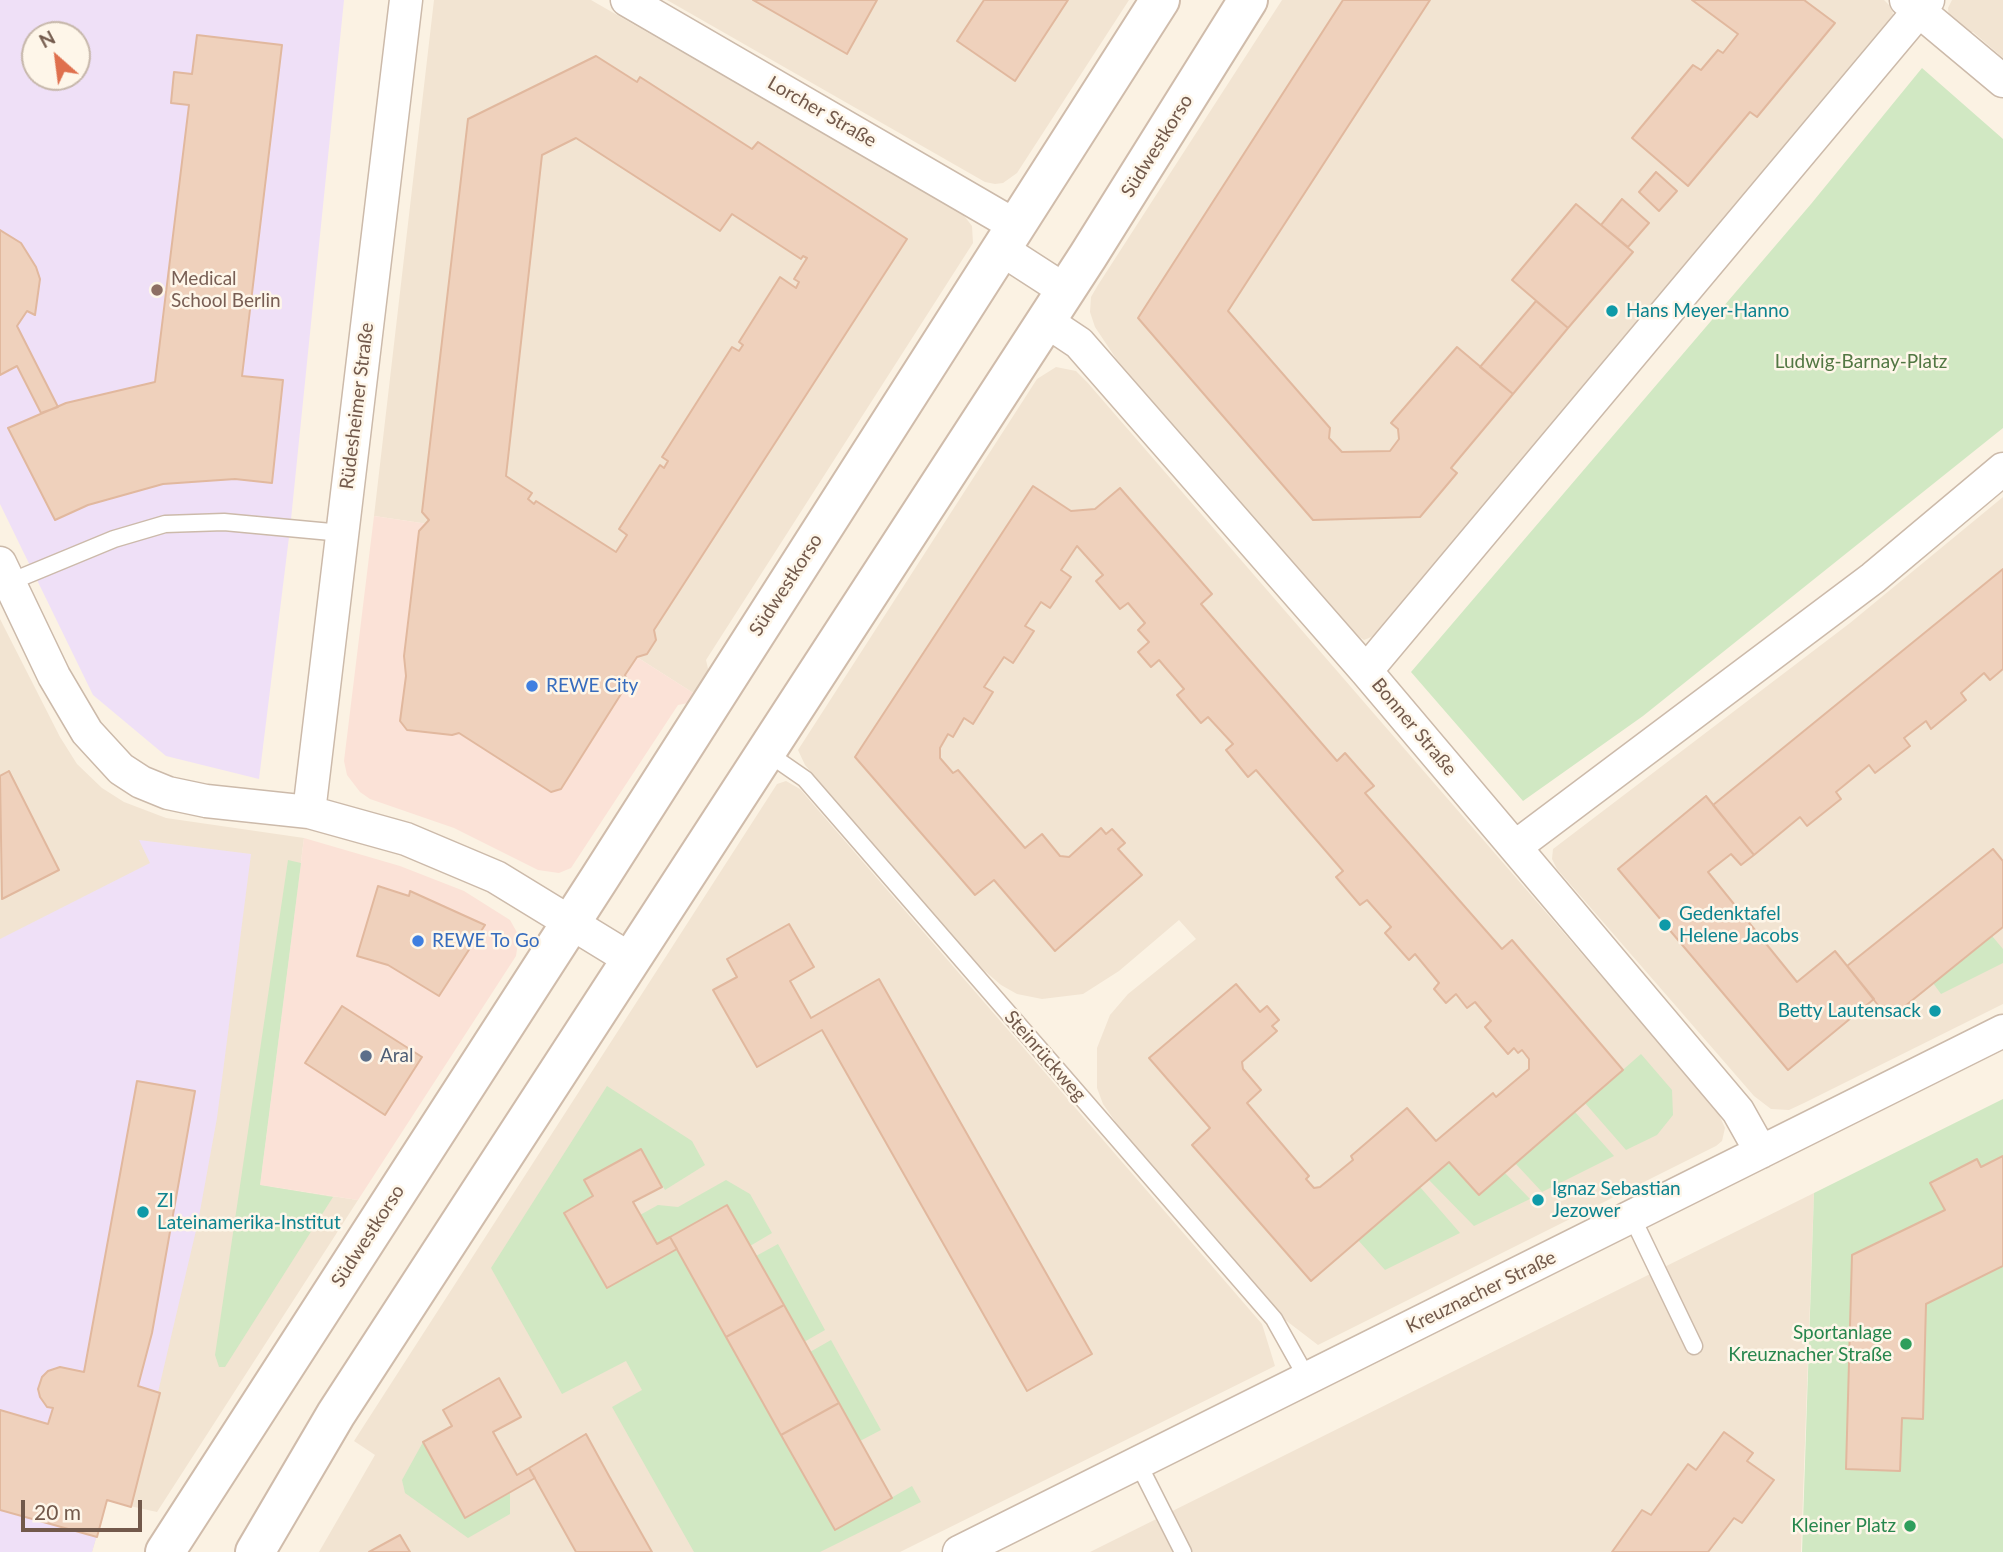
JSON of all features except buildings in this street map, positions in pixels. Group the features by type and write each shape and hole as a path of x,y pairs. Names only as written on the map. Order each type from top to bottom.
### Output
{"street":[{"name":"Rüdesheimer Straße","path":"309,813 406,0"},
{"name":"Lorcher Straße","path":"627,0 1008,237"},
{"name":"Südwestkorso","path":"164,1552 572,921 1160,0"},
{"name":"Südwestkorso","path":"255,1552 336,1414 764,751 1056,306 1248,0"},
{"path":"1366,671 1918,4 2003,81"},
{"path":"1008,237 1056,306"},
{"name":"Bonner Straße","path":"1056,306 1079,343 1366,671 1738,1111 1760,1152"},
{"path":"1515,847 1873,578 2003,469"},
{"path":"5,572 73,709 104,753 121,769 168,793 206,802 309,813 406,839 461,860 572,921 630,959"},
{"name":"Kreuznacher Straße","path":"959,1552 2003,1031"}],"lane":[{"path":"5,572 165,524 224,522 342,533"},
{"name":"Steinrückweg","path":"764,751 805,779 1266,1309 1284,1335 1307,1378"},
{"path":"1632,1217 1694,1346"},
{"path":"1138,1463 1183,1552"}],"shaded area":[{"name":"Medical School Berlin","path":"0,0 344,0 290,529 259,779 166,756 93,695 0,504"},
{"path":"434,0 591,0 962,213 972,226 973,243 706,660 710,677 698,696 428,524 374,516"},
{"path":"667,0 1129,0 1017,173 1003,183 995,184 985,182"},
{"path":"1282,0 1884,0 1892,8 1893,15 1376,635 1364,640 1355,634 1117,360 1095,327 1090,312 1091,297 1098,285"},
{"path":"1952,0 2003,0 2003,58 1973,32 1965,33 1949,18 1948,8"},
{"path":"1056,367 1076,371 1087,382 1717,1110 1725,1128 1722,1141 1318,1345 1284,1319 1124,1134 1103,1104 1097,1088 1097,1048 1110,1015 1128,994 1196,939 1179,920 1119,971 1083,994 1042,999 1017,994 1001,985 979,966 805,765 798,750 1037,379"},
{"path":"2003,497 2003,1004 1789,1110 1771,1109 1754,1096 1557,869 1552,859 1553,849 1850,623"},
{"path":"374,516 428,524 698,696 694,702 678,705 571,868 559,873 538,870 454,828 370,799 360,792 347,775 344,761"},
{"path":"0,619 60,737 77,764 102,788 124,802 166,818 304,838 260,1185 358,1200 157,1512 107,1501 92,1552 0,1552"},
{"path":"786,781 800,789 1262,1324 1275,1366 900,1552 319,1552 375,1455 354,1441 777,784"},
{"path":"304,838 400,866 464,891 510,920 519,936 516,956 358,1200 260,1185"},
{"path":"139,840 251,854 217,1118 198,1222 131,1507 107,1501 92,1552 0,1552 0,939 150,863"},
{"path":"1814,1193 1801,1552 1090,1552 1458,1369"}],"green space":[{"name":"Ludwig-Barnay-Platz","path":"1922,68 2003,139 2003,428 1643,716 1523,801 1411,672 1811,204"},
{"path":"288,860 301,863 260,1185 333,1197 225,1367 219,1367 215,1355"},
{"path":"1992,936 2003,949 2003,963 1941,994 1933,983"},
{"path":"1641,1054 1672,1090 1673,1115 1657,1135 1626,1150 1585,1103"},
{"path":"607,1086 692,1141 705,1165 665,1190 640,1149 585,1180 593,1196 565,1213 607,1288 677,1249 835,1530 912,1486 921,1502 820,1552 694,1552 612,1407 642,1390 626,1361 562,1394 491,1268"},
{"name":"Sportanlage Kreuznacher Straße","path":"2003,1099 2003,1552 1802,1552 1814,1193"},
{"path":"1575,1112 1614,1156 1542,1192 1515,1163"},
{"path":"1449,1162 1478,1195 1505,1173 1530,1199 1474,1226 1429,1180"},
{"path":"726,1180 750,1194 772,1233 750,1246 727,1205 657,1244 640,1215 658,1205 678,1207"},
{"path":"1420,1187 1460,1233 1385,1270 1358,1240"},
{"path":"778,1244 825,1330 804,1342 756,1256"},
{"path":"831,1340 881,1430 860,1441 810,1352"},
{"path":"423,1442 465,1518 510,1493 510,1514 468,1538 405,1493 402,1480"}],"place":[{"name":"Medical School Berlin","path":"157,290"},
{"name":"Hans Meyer-Hanno","path":"1612,311"},
{"name":"REWE City","path":"532,686"},
{"name":"Gedenktafel Helene Jacobs","path":"1665,925"},
{"name":"REWE To Go","path":"418,941"},
{"name":"Betty Lautensack","path":"1935,1011"},
{"name":"Aral","path":"366,1056"},
{"name":"Ignaz Sebastian Jezower","path":"1538,1200"},
{"name":"ZI Lateinamerika-Institut","path":"143,1212"},
{"name":"Sportanlage Kreuznacher Straße","path":"1906,1344"},
{"name":"Kleiner Platz","path":"1910,1526"}]}
